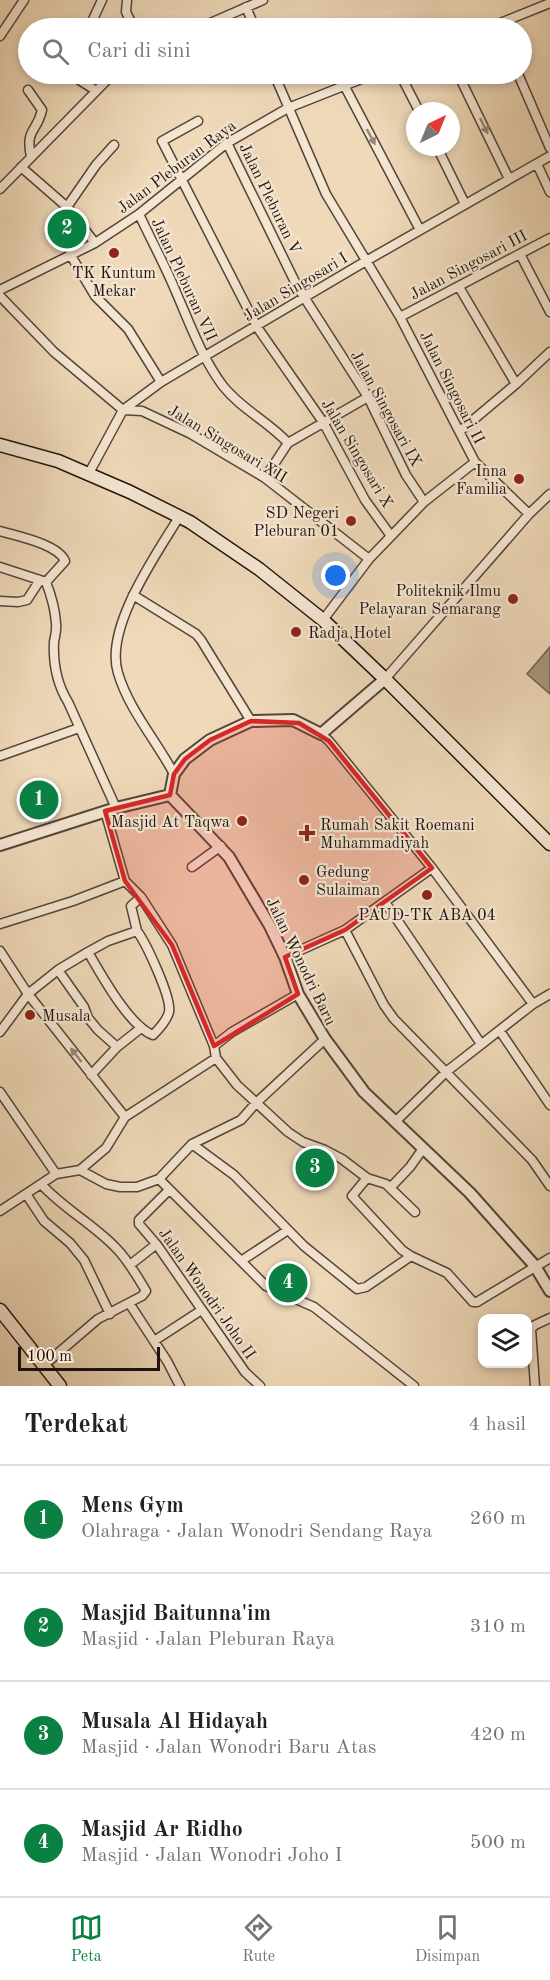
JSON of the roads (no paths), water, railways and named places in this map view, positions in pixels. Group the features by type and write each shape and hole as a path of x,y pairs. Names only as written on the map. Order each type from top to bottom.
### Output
{"main road":[{"path":"0,445 58,461 130,492 179,517 259,569 323,620 550,844"},
{"path":"0,1311 54,1383"}],"street":[{"path":"0,36 24,0"},
{"path":"94,18 102,0"},
{"path":"127,0 126,12 129,18"},
{"path":"221,18 263,0"},
{"path":"518,18 550,3"},
{"path":"246,7 251,18"},
{"path":"86,84 95,90"},
{"path":"0,189 102,84"},
{"name":"Jalan Singosari II","path":"278,84 326,194 400,317 475,462 529,514"},
{"path":"405,84 414,102"},
{"path":"463,84 509,179"},
{"path":"522,84 550,148"},
{"path":"344,85 420,230"},
{"name":"Jalan Pleburan Raya","path":"0,290 95,243 139,214 226,143 288,108 344,85"},
{"path":"28,90 42,110 40,119 29,137 31,157"},
{"name":"Jalan Singosari X","path":"198,121 162,141 257,327 323,422 365,500 391,536"},
{"name":"Jalan Pleburan V","path":"226,143 305,299"},
{"path":"67,207 96,165 114,145"},
{"path":"441,156 465,204"},
{"name":"Jalan Singosari I","path":"88,475 123,410 162,382 366,261 550,156"},
{"path":"537,164 550,192"},
{"path":"21,167 67,207 95,243"},
{"name":"Jalan Pleburan VII","path":"139,214 204,357 234,398 279,433 288,443"},
{"name":"Jalan Singosari III","path":"400,317 550,238"},
{"path":"70,254 95,296 128,329 162,382"},
{"path":"520,254 550,312"},
{"path":"459,287 516,384"},
{"path":"0,296 54,352 123,410"},
{"name":"Jalan Singosari IX","path":"305,299 368,397 406,475 424,502"},
{"path":"460,431 550,352"},
{"path":"265,478 288,443 368,397"},
{"name":"Jalan Singosari XII","path":"123,410 142,411 172,425 265,478 369,559"},
{"path":"323,620 369,559 391,536 424,502 475,462"},
{"path":"321,734 385,679 529,514 550,494"},
{"path":"174,774 161,749 141,721 117,672 115,661 118,631 133,595 179,517"},
{"path":"0,531 49,547 63,557 64,561 27,600 0,601"},
{"path":"1,569 43,581 51,595 56,626 54,644 56,669 60,689 79,728 110,809 125,881 141,897 178,956 214,1046 216,1058 241,1090 288,1132 303,1142 332,1153 367,1178 381,1181 391,1187 415,1212"},
{"path":"133,595 196,634 250,721"},
{"path":"0,845 110,809 171,795 174,774 185,759 210,740 250,721 293,720 321,734 329,741 432,868 533,1004"},
{"path":"0,756 79,728"},
{"name":"Jalan Wonodri Baru","path":"171,795 221,846 265,916 285,957 298,994 325,1039 364,1092 422,1150 470,1193 535,1266 550,1291"},
{"path":"192,867 221,846"},
{"path":"285,957 345,930 432,868"},
{"path":"0,924 73,901 125,881"},
{"path":"88,952 122,1007 141,1028 153,1035 167,1018 170,1006 149,951 137,931 131,906 141,897"},
{"path":"385,902 480,1044"},
{"path":"345,930 384,1005 394,1019 532,1160 550,1186"},
{"path":"0,1032 28,994 58,970 108,941 137,931"},
{"path":"0,951 28,994 125,1117"},
{"path":"58,970 84,1007 88,1018 117,1047"},
{"path":"214,1046 232,1032 298,994"},
{"path":"395,1122 446,1072 533,1004 550,994"},
{"path":"91,1075 117,1047 141,1028"},
{"path":"500,1030 550,1105"},
{"path":"80,1170 106,1184 120,1187 137,1187 159,1179 192,1144 241,1120 256,1103 325,1039"},
{"path":"0,1211 56,1174 80,1170 106,1148 125,1117 216,1058"},
{"path":"0,1092 56,1174"},
{"path":"192,1144 234,1175 304,1246 357,1289 366,1287 411,1256"},
{"path":"391,1187 422,1150"},
{"path":"367,1178 352,1196 402,1250 447,1273 474,1302 501,1289 550,1258"},
{"path":"159,1179 266,1286 314,1307 414,1386"},
{"path":"41,1184 58,1202 100,1232 118,1249 146,1291 142,1296 91,1325 43,1366"},
{"name":"Jalan Wonodri Joho II","path":"169,1190 139,1221 139,1224 157,1245 245,1371 260,1386"},
{"path":"26,1194 44,1221 70,1243 84,1260 110,1314"},
{"path":"241,1261 288,1230"},
{"path":"130,1265 154,1246"},
{"path":"129,1303 180,1386"},
{"path":"154,1341 197,1313"},
{"path":"535,1386 531,1329 550,1318"}],"place":[{"name":"Masjid Baitunna'im","path":"67,229"},
{"name":"TK Kuntum Mekar","path":"114,253"},
{"name":"Inna Familia","path":"519,479"},
{"name":"SD Negeri Pleburan 01","path":"351,521"},
{"name":"Politeknik Ilmu Pelayaran Semarang","path":"513,599"},
{"name":"Radja Hotel","path":"296,632"},
{"name":"Mens Gym","path":"39,800"},
{"name":"Masjid At Taqwa","path":"242,821"},
{"name":"Rumah Sakit Roemani Muhammadiyah","path":"307,833"},
{"name":"Gedung Sulaiman","path":"304,880"},
{"name":"PAUD-TK ABA 04","path":"427,895"},
{"name":"Musala","path":"30,1015"},
{"name":"Musala Al Hidayah","path":"315,1168"},
{"name":"Masjid Ar Ridho","path":"288,1283"}]}
